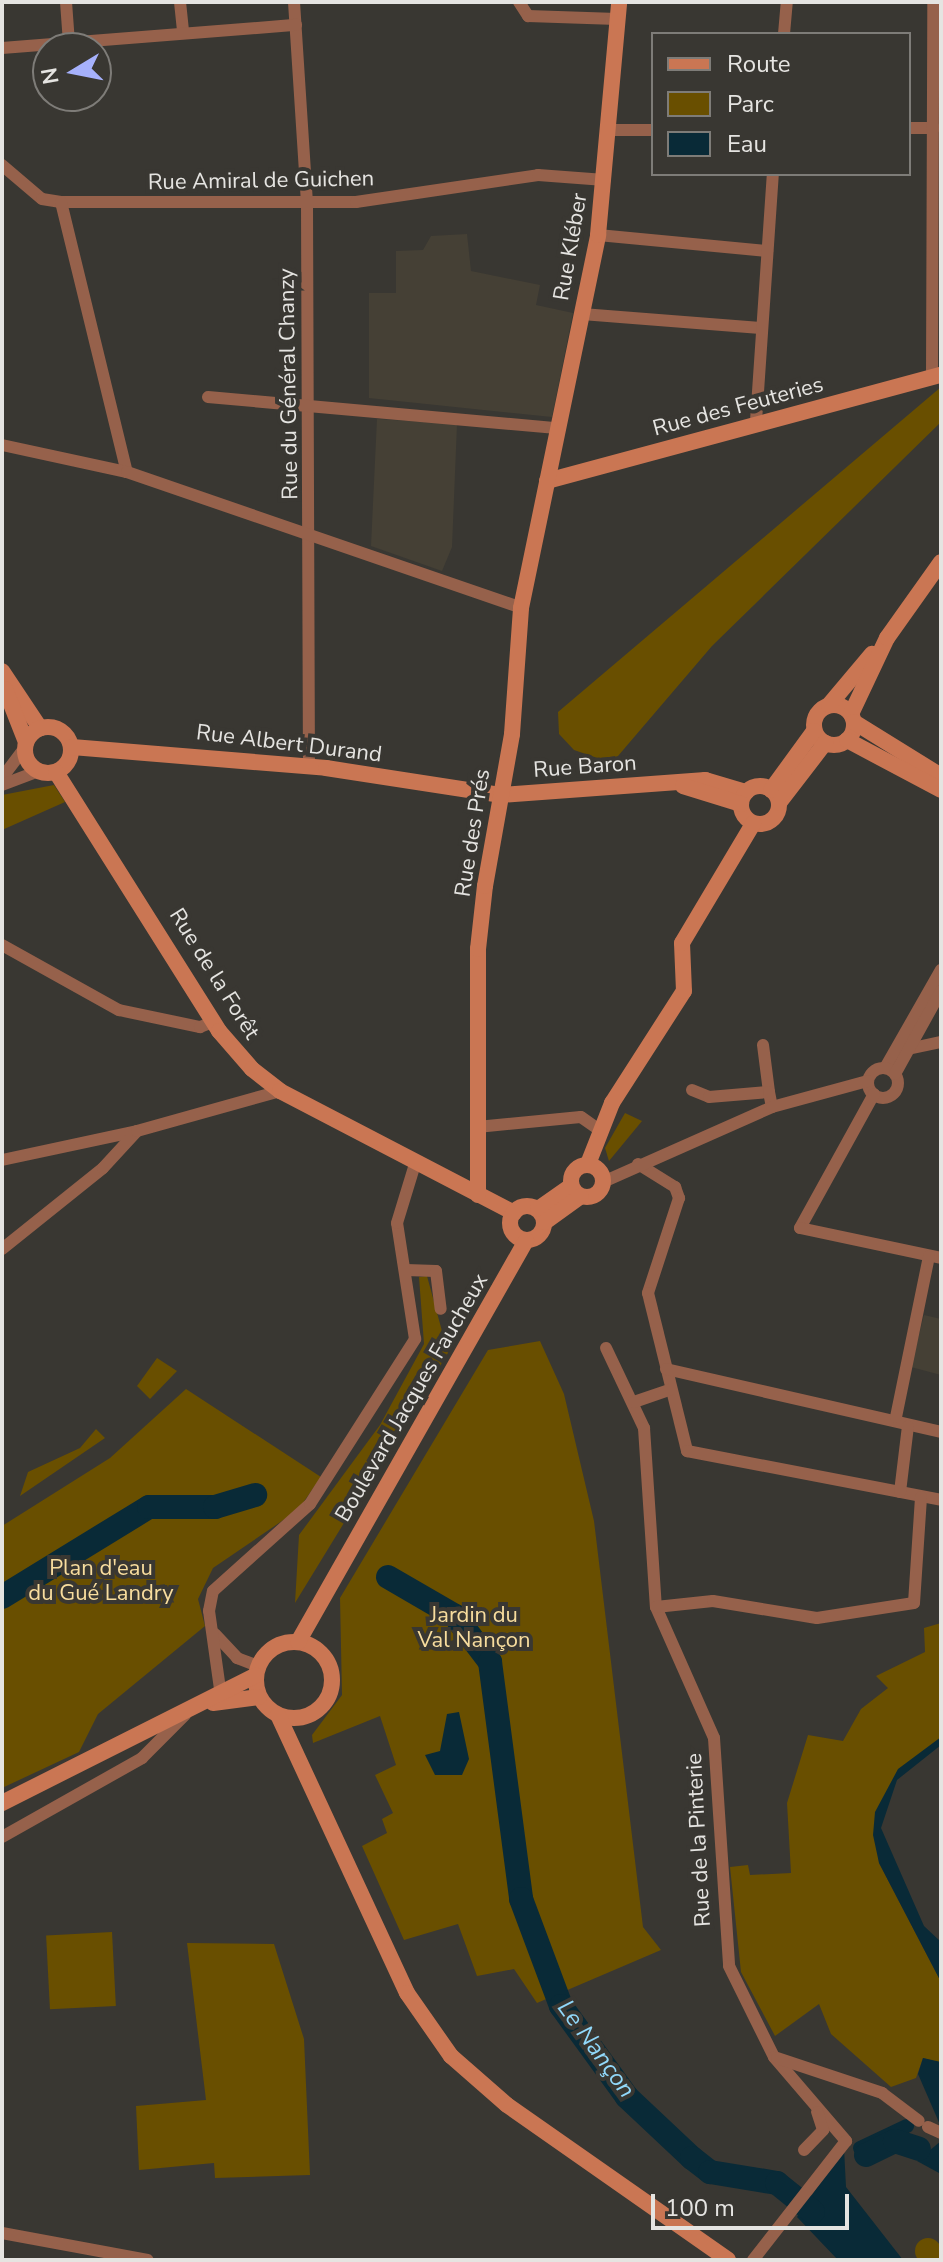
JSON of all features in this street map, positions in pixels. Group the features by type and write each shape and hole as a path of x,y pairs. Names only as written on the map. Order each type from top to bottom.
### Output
{"main road":[{"name":"Rue Kléber","path":"547,481 598,235 618,10"},
{"name":"Rue des Feuteries","path":"547,481 756,421 937,376"},
{"name":"Rue des Prés","path":"478,1195 478,949 500,795 521,608 547,481"},
{"path":"588,1164 598,1129 684,991 682,943 753,824 773,820 775,796 820,737 818,712 829,705 869,663 941,562"},
{"path":"847,740 869,663"},
{"path":"2,671 40,728 63,731 72,747 56,772 38,771 2,680"},
{"path":"829,705 852,718 895,756 941,790"},
{"path":"26,745 40,728"},
{"path":"820,737 847,740 941,776"},
{"name":"Rue Albert Durand","path":"72,747 309,766 500,795"},
{"name":"Rue de la Forêt","path":"56,772 213,1022 280,1091 514,1213"},
{"name":"Rue Baron","path":"500,795 674,783 743,798"},
{"path":"753,824 743,798 775,796"},
{"path":"588,1164 603,1182 596,1195 576,1191 573,1170 588,1164"},
{"name":"Boulevard Jacques Faucheux","path":"298,1642 332,1577 526,1240 537,1237 541,1216 576,1191"},
{"path":"526,1240 513,1232 514,1213 541,1216"},
{"name":"Boulevard Jacques Faucheux","path":"318,1650 332,1577"},
{"path":"178,1718 220,1689 257,1671 274,1647 298,1642 318,1650 331,1671 329,1695 302,1718 300,1757"},
{"path":"257,1671 259,1697 278,1715 300,1757 407,1993 451,2056 507,2105 728,2260"},
{"path":"2,1803 222,1698 259,1697"},
{"path":"278,1715 302,1718"}],"street":[{"path":"66,2 68,32"},
{"path":"180,2 183,33"},
{"name":"Rue du Général Chanzy","path":"294,2 307,204 311,535 309,766"},
{"name":"Rue Kléber","path":"519,2 528,16 618,10"},
{"path":"784,32 787,2"},
{"path":"933,2 932,333 937,376"},
{"path":"112,39 296,25"},
{"path":"2,48 32,46"},
{"path":"911,128 934,128"},
{"path":"609,130 651,130"},
{"path":"2,165 42,199 61,202 127,472"},
{"name":"Rue Amiral de Guichen","path":"61,202 307,204 538,175 605,180"},
{"path":"756,421 773,176"},
{"path":"598,235 767,251"},
{"path":"582,314 760,328"},
{"path":"932,333 941,318"},
{"path":"208,397 557,428"},
{"path":"2,445 127,472 521,608"},
{"path":"2,778 26,745"},
{"path":"2,785 38,771"},
{"path":"2,945 119,1010 200,1027 213,1022"},
{"path":"874,1094 892,1094 890,1071 941,970"},
{"path":"603,1182 772,1107 868,1081 890,1071 908,1049 941,991"},
{"path":"908,1049 941,1042"},
{"path":"763,1045 772,1107"},
{"path":"868,1081 874,1094"},
{"path":"692,1090 709,1097 769,1092"},
{"path":"2,1160 137,1131 280,1091"},
{"path":"874,1094 800,1228 935,1257 896,1417"},
{"path":"477,1127 581,1117 598,1129"},
{"path":"2,1249 103,1168 137,1131"},
{"path":"220,1689 213,1631 213,1591 310,1504 415,1339 397,1223 416,1161"},
{"path":"638,1164 675,1187 679,1198 649,1283 671,1389 692,1453 941,1500"},
{"path":"406,1270 436,1271 441,1309"},
{"name":"Rue de la Pinterie","path":"606,1348 634,1402 651,1464 656,1607 714,1738 726,1954 774,2057 846,2141 753,2260"},
{"path":"666,1369 896,1417 908,1426 941,1432"},
{"path":"634,1402 671,1389"},
{"path":"900,1492 908,1426"},
{"path":"656,1607 713,1601 817,1618 914,1603 921,1497"},
{"path":"213,1631 237,1658 257,1671"},
{"path":"2,1837 142,1758 178,1718"},
{"path":"774,2057 882,2093 923,2124 941,2133"},
{"path":"804,2150 823,2130 815,2105"},
{"path":"2,2233 148,2260"}],"shaded area":[{"path":"467,234 471,271 540,285 536,305 573,313 552,417 369,398 369,293 396,293 396,251 423,250 431,236"},
{"path":"377,419 457,424 452,547 442,571 371,546"},
{"path":"924,1315 941,1319 941,1375 911,1367"}],"green space":[{"path":"941,387 941,422 712,646 612,763 574,750 559,734 558,712"},
{"path":"54,785 65,802 2,830 2,795"},
{"path":"625,1113 642,1121 609,1161 605,1148"},
{"path":"427,1276 448,1353 295,1603 299,1535 380,1425 424,1344 419,1277"},
{"name":"Jardin du Val Nançon","path":"540,1341 564,1394 594,1521 643,1927 661,1950 537,2003 514,1969 477,1976 458,1924 404,1940 362,1846 387,1833 382,1819 393,1813 375,1775 396,1765 380,1716 313,1743 312,1735 342,1695 340,1598 488,1350"},
{"path":"157,1358 177,1371 150,1399 137,1386"},
{"name":"Plan d'eau du Gué Landry","path":"186,1389 321,1477 298,1510 213,1568 198,1599 205,1626 98,1714 79,1752 2,1788 2,1526 110,1458"},
{"path":"96,1429 105,1438 20,1496 28,1472 80,1448"},
{"path":"941,1623 941,1741 902,1767 876,1818 879,1863 941,1982 941,2063 923,2058 916,2078 891,2087 831,2034 819,2004 775,2036 741,1972 730,1867 748,1865 750,1875 791,1873 787,1803 808,1735 843,1741 861,1709 888,1688 876,1676 925,1652 924,1628"},
{"path":"112,1932 116,2006 50,2009 46,1935"},
{"path":"187,1943 274,1944 304,2039 310,2175 215,2178 214,2163 139,2170 136,2106 206,2100"},
{"path":"897,2133 922,2147 914,2159 902,2145 875,2161 864,2148"},
{"path":"923,2239 933,2239 940,2246 940,2256 933,2263 923,2263 916,2256 916,2246"}],"water":[{"path":"459,1712 469,1759 462,1775 435,1775 425,1755 440,1751 447,1714"},
{"path":"941,1737 941,1745 897,1780 881,1828 924,1926 941,1942 941,1982 879,1863 873,1835 875,1812 898,1769"},
{"path":"923,2058 941,2062 941,2127 918,2074"},
{"path":"941,2141 941,2173 939,2173 917,2161"},
{"path":"844,2148 846,2187 903,2260 838,2260 797,2217"}],"waterway":[{"name":"Le Nançon","path":"2,1597 149,1507 215,1507 255,1495"},
{"name":"Le Nançon","path":"388,1577 455,1616 490,1662 521,1899 561,2006 627,2097 692,2158 710,2172 777,2183 813,2212"},
{"name":"Le Nançon","path":"860,2148 907,2126"},
{"path":"866,2155 895,2141 919,2149"}]}
